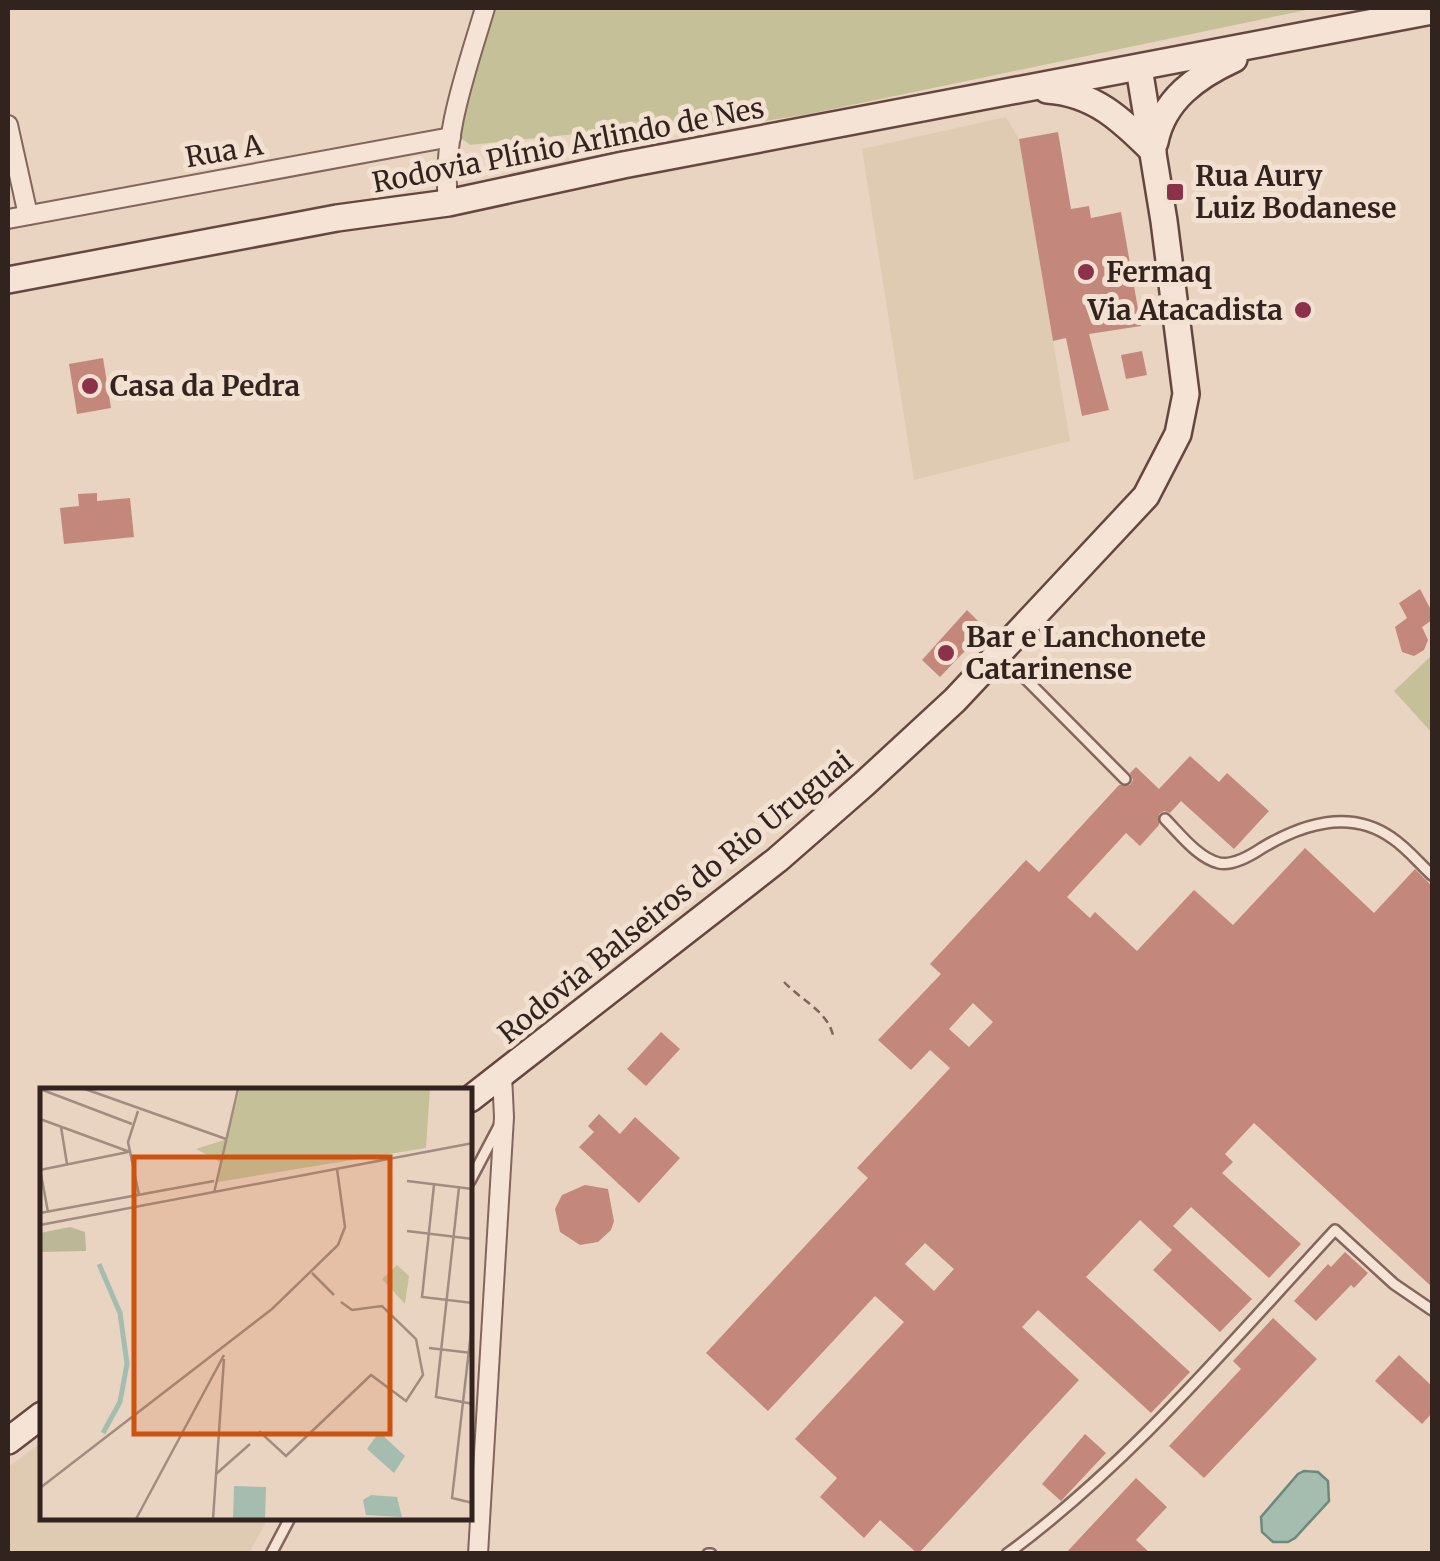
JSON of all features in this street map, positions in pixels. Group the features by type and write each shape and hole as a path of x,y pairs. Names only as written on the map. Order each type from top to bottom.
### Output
{"main road":[{"path":"1153,152 1162,116 1174,99 1210,70 1272,42 1432,11"},
{"name":"Rodovia Plínio Arlindo de Nes","path":"8,280 337,218 448,203 623,165 1272,42"},
{"path":"999,652 1146,496 1178,434 1186,394 1139,68"},
{"path":"1027,88 1062,91 1102,106 1121,119 1153,152"},
{"name":"Rodovia Balseiros do Rio Uruguai","path":"472,1097 792,847 903,748 999,652"},
{"path":"8,1440 40,1416"}],"street":[{"path":"448,203 446,179 451,137 485,8"},
{"path":"8,125 28,215"},
{"name":"Rua A","path":"8,218 451,137"},
{"path":"478,1554 504,1117 502,1074"}],"lane":[{"path":"999,652 1124,779"},
{"path":"1165,819 1196,850 1225,864 1248,857 1290,831 1324,821 1366,824 1392,838 1432,875"},
{"path":"472,1176 504,1117"},
{"path":"1006,1554 1063,1512 1146,1432 1336,1230 1394,1284 1432,1310"},
{"path":"271,1554 288,1521"}],"path":[{"path":"784,982 829,1021 833,1035"}],"shaded area":[{"path":"493,8 1316,8 809,114 695,132 673,124 470,145 460,137 457,125"},
{"path":"1006,117 1019,139 1070,441 914,480 862,149"},
{"path":"1432,655 1432,733 1394,691"},
{"path":"40,1443 40,1521 267,1521 249,1553 8,1553 8,1467"},
{"path":"1304,1471 1318,1472 1328,1481 1329,1501 1295,1538 1273,1542 1262,1532 1261,1517"}],"building":[{"name":"Fermaq","path":"1058,132 1071,209 1089,206 1091,218 1121,212 1141,326 1089,334 1109,410 1082,416 1066,338 1053,341 1019,139"},
{"path":"1142,351 1147,375 1126,379 1121,355"},
{"name":"Casa da Pedra","path":"103,358 111,408 77,414 69,364"},
{"path":"97,493 97,501 130,498 134,537 64,544 60,508 79,506 78,494"},
{"path":"1420,589 1432,620 1422,627 1428,640 1424,650 1414,656 1402,652 1395,627 1407,618 1399,603"},
{"path":"967,610 986,629 940,677 922,660"},
{"path":"1190,756 1219,782 1227,773 1269,811 1234,849 1181,801 1170,813 1159,814 1159,825 1140,846 1126,833 1067,897 1090,918 1095,912 1137,951 1194,890 1233,925 1305,848 1374,913 1415,869 1432,886 1432,1287 1254,1123 1225,1154 1233,1162 1222,1173 1301,1244 1269,1278 1191,1207 1173,1226 1252,1299 1220,1332 1153,1270 1172,1250 1140,1220 1086,1277 1190,1372 1151,1413 1038,1310 1022,1327 1079,1380 918,1554 880,1520 864,1538 820,1497 837,1478 795,1439 904,1322 875,1296 768,1411 706,1353 868,1178 857,1168 950,1068 930,1050 911,1070 878,1040 941,974 930,964 1026,860 1039,872 1119,785 1130,785 1130,773 1136,767 1159,789","holes":["973,1003 993,1022 969,1047 949,1029","925,1243 954,1269 934,1291 905,1264"]},
{"path":"661,1032 680,1049 646,1086 627,1069"},
{"path":"599,1114 620,1134 635,1117 680,1158 639,1203 579,1147 594,1132 588,1126"},
{"path":"585,1185 608,1189 614,1221 611,1230 598,1242 580,1245 560,1232 555,1209 562,1195"},
{"path":"1345,1252 1368,1273 1316,1321 1294,1301 1328,1264 1331,1267"},
{"path":"1273,1318 1317,1359 1204,1478 1169,1446 1241,1369 1233,1361"},
{"path":"1399,1355 1432,1386 1432,1413 1422,1424 1375,1381"},
{"path":"1085,1434 1106,1453 1061,1501 1042,1484"},
{"path":"1136,1478 1167,1507 1136,1540 1151,1554 1065,1554"}],"place":[{"name":"Rua Aury Luiz Bodanese","path":"1175,192"},
{"name":"Fermaq","path":"1086,272"},
{"name":"Via Atacadista","path":"1303,310"},
{"name":"Casa da Pedra","path":"90,386"},
{"name":"Bar e Lanchonete Catarinense","path":"946,653"}]}
